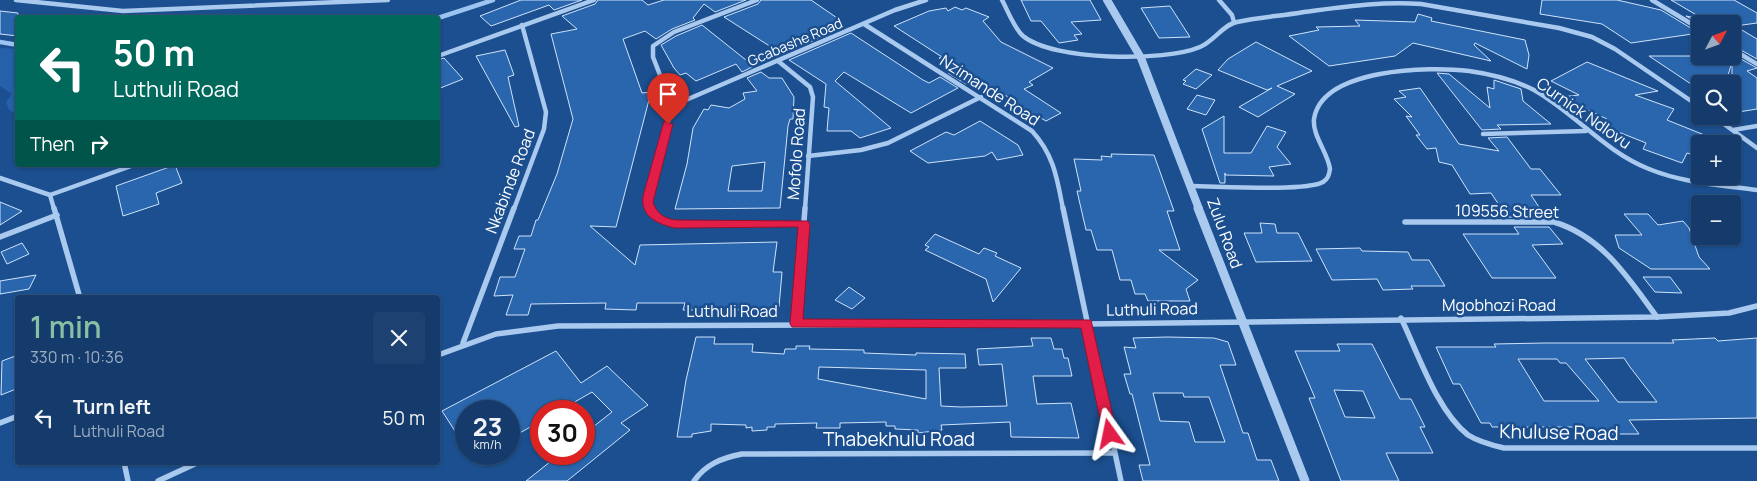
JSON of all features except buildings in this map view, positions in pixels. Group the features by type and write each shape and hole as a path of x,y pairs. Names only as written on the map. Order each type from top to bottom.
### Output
{"street":[{"path":"16,0 112,11 388,0"},
{"path":"440,55 594,0"},
{"path":"757,0 669,34 653,45 651,50 653,57 672,106 648,202 655,217 667,223 691,225 804,224"},
{"name":"Gcabashe Road","path":"672,106 895,10 926,0"},
{"path":"1002,0 1022,35 1038,45 1067,53 1141,58 1199,48 1213,40 1234,22 1398,2 1421,4 1559,28 1606,43 1691,101"},
{"name":"Zulu Road","path":"1107,0 1141,58 1305,481"},
{"path":"1220,0 1232,16 1234,22"},
{"path":"1652,0 1691,24"},
{"name":"Nzimande Road","path":"864,24 1032,131 1045,145 1050,154 1121,481"},
{"name":"Nkabinde Road","path":"463,343 544,129 546,112 544,102 522,25"},
{"path":"1741,54 1757,64"},
{"name":"Mofolo Road","path":"778,61 804,81 813,92 796,324"},
{"name":"Curnick Ndlovu","path":"1191,186 1301,186 1322,183 1328,178 1331,170 1330,162 1316,132 1314,121 1317,110 1326,98 1349,82 1420,70 1477,74 1529,87 1549,99 1615,152 1652,170 1757,190"},
{"path":"808,156 874,148 903,136 981,97"},
{"path":"1726,125 1757,148"},
{"path":"1733,130 1757,126"},
{"path":"1483,134 1587,131"},
{"path":"0,178 50,195 128,167"},
{"path":"50,195 79,295"},
{"path":"0,237 57,215"},
{"name":"109556 Street","path":"1405,222 1554,222 1570,226 1592,238 1604,250 1657,317"},
{"name":"Mgobhozi Road","path":"1241,320 1657,317 1728,313 1757,306"},
{"name":"Khuluse Road","path":"1401,318 1454,420 1474,439 1488,445 1504,448 1757,448"},
{"name":"Luthuli Road","path":"440,354 463,343 488,335 516,329 558,326 1086,324 1241,320"},
{"path":"0,423 15,417"},
{"name":"Thabekhulu Road","path":"694,481 710,464 724,458 742,454 1114,453"},
{"path":"125,465 128,481"},
{"path":"158,481 193,465"}],"shaded area":[{"path":"0,48 15,49 15,113 9,110 6,102 12,94 0,86"}],"waterway":[{"path":"440,17 493,0"},
{"path":"0,42 15,44"}],"route":[{"path":"668,124 649,196 648,208 661,221 675,224 804,224 796,324 1086,324 1110,434"}]}
